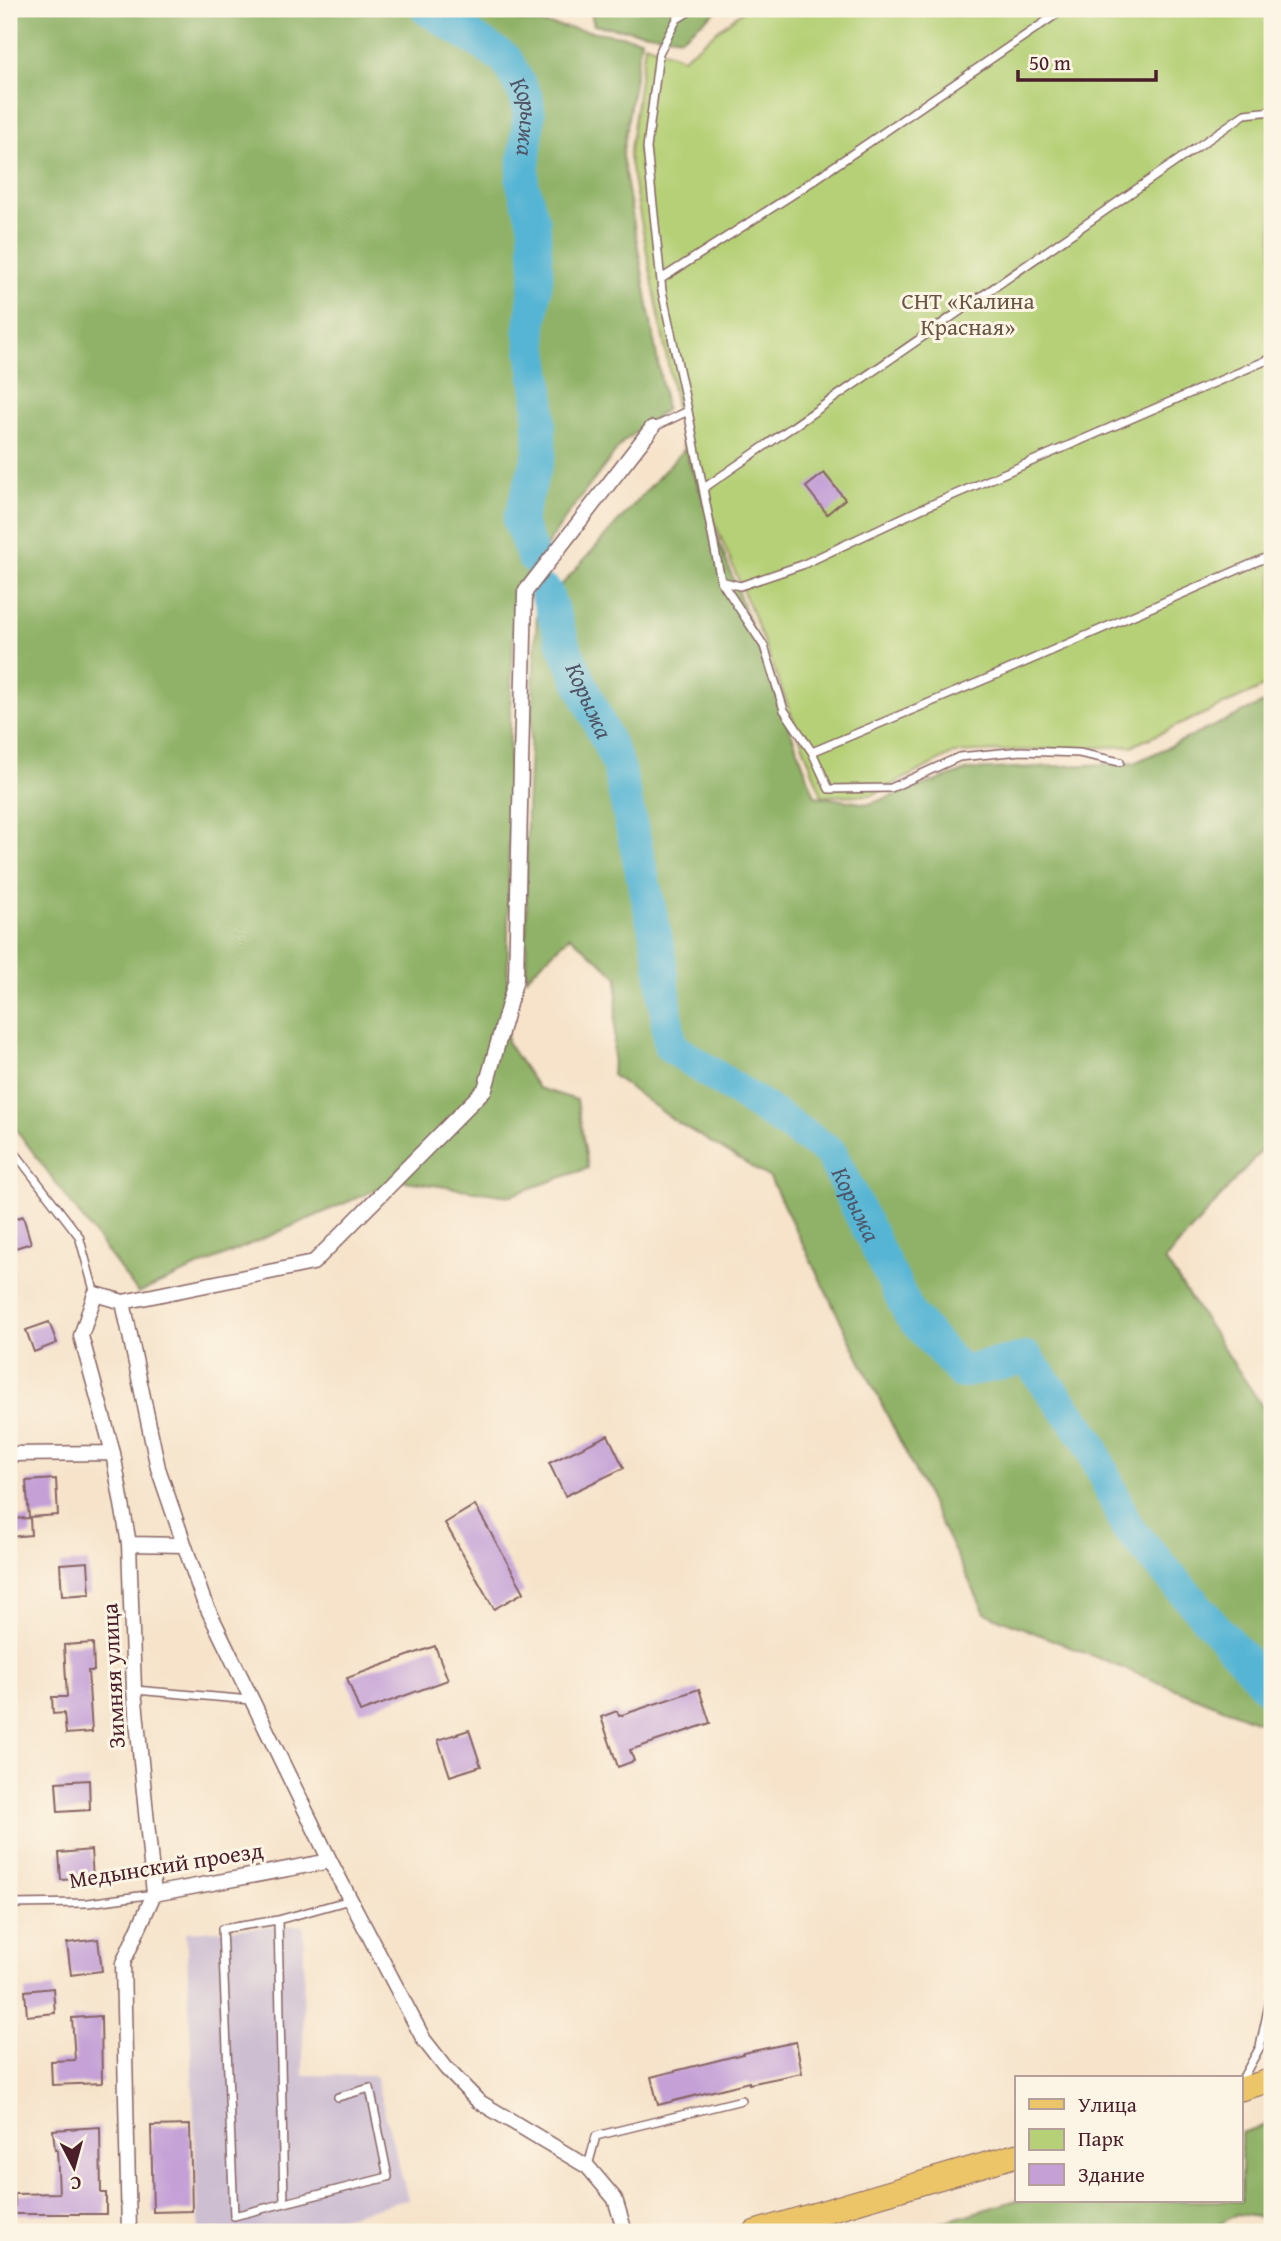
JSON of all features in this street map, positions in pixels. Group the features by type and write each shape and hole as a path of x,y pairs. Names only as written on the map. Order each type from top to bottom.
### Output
{"main road":[{"path":"1242,2089 1272,2080"},
{"path":"755,2232 1015,2156"}],"street":[{"path":"95,1294 123,1302 313,1263 485,1089 516,979 525,592 652,428"},
{"name":"Зимняя улица","path":"95,1294 81,1336 113,1454 129,1544 134,1690 154,1894"},
{"path":"123,1302 158,1468 203,1599 330,1861 424,2040 478,2101 588,2167 615,2199 625,2232"},
{"path":"9,1454 113,1454"},
{"path":"129,1544 184,1545"},
{"name":"Медынский проезд","path":"154,1894 330,1861"},
{"path":"128,2232 123,1962 154,1894"}],"lane":[{"path":"693,9 677,19 659,53 647,148 661,279 721,581 764,646 784,710 812,752 829,789 891,788 959,757 1021,751 1079,753 1120,762"},
{"path":"661,279 795,193 1063,9"},
{"path":"704,488 1245,114 1272,111"},
{"path":"721,581 740,586 802,565 921,509 1272,358"},
{"path":"652,428 688,411"},
{"path":"812,752 1272,555"},
{"path":"9,1145 79,1236 95,1294"},
{"path":"134,1690 251,1700"},
{"name":"Медынский проезд","path":"9,1904 88,1903 154,1894"},
{"path":"338,2097 370,2088 388,2177 234,2216 222,1929 278,1920 350,1899"},
{"path":"278,1920 284,2203"},
{"path":"1242,2079 1260,2048 1272,1990"},
{"path":"588,2167 596,2136 742,2100"}],"shaded area":[{"path":"304,1925 303,2075 375,2076 408,2199 287,2232 223,2232 221,2228 199,2231 186,1932"}],"green space":[{"path":"9,9 479,9 512,19 641,39 622,156 666,409 623,442 568,514 515,593 510,720 507,1042 538,1088 577,1100 588,1168 509,1196 398,1180 138,1293 9,1120"},
{"path":"590,9 719,9 681,38 594,25"},
{"name":"СНТ «Калина Красная»","path":"745,9 1272,9 1272,681 1132,746 954,753 872,795 822,796 756,622 684,449 629,157 645,44 683,58"},
{"path":"684,449 815,796 869,804 968,770 1134,763 1272,699 1272,1138 1165,1260 1272,1421 1272,1730 1268,1726 985,1613 770,1178 675,1121 612,1075 618,977 570,936 526,978 527,808 537,612"},
{"path":"1272,2123 1272,2219 1237,2214 1207,2232 909,2232 1015,2201 1242,2202 1242,2133"}],"building":[{"path":"824,473 845,499 827,514 806,487"},
{"path":"23,1216 31,1243 9,1250 9,1221"},
{"path":"49,1322 57,1343 34,1352 26,1330"},
{"path":"608,1435 624,1468 565,1496 549,1463"},
{"path":"56,1479 58,1515 29,1517 26,1481"},
{"path":"475,1505 524,1592 494,1609 445,1523"},
{"path":"30,1518 31,1535 9,1537 9,1519"},
{"path":"88,1562 90,1594 62,1596 60,1564"},
{"path":"93,1643 94,1671 88,1671 92,1732 66,1734 64,1713 53,1714 52,1697 67,1697 64,1645"},
{"path":"435,1646 448,1680 360,1712 347,1678"},
{"path":"699,1689 710,1723 630,1750 634,1761 618,1767 601,1717 617,1711 619,1716"},
{"path":"469,1730 481,1766 450,1776 438,1740"},
{"path":"89,1780 90,1810 58,1812 56,1782"},
{"path":"91,1850 93,1878 61,1880 59,1853"},
{"path":"98,1939 102,1971 71,1975 67,1943"},
{"path":"53,1988 55,2013 27,2016 25,1991"},
{"path":"101,2016 102,2083 52,2085 51,2061 75,2060 72,2018"},
{"path":"796,2042 802,2073 749,2082 658,2105 651,2077"},
{"path":"190,2125 192,2211 153,2212 151,2126"},
{"path":"100,2127 101,2193 106,2193 106,2214 15,2214 15,2194 59,2193 57,2149 55,2150 53,2130"}],"waterway":[{"name":"Корыжа","path":"427,9 506,59 527,99 529,113 522,182 534,223 537,275 530,331 539,395 540,452 519,521 533,557"},
{"name":"Корыжа","path":"546,592 565,648 618,765 660,955 670,1046 830,1152 910,1315 961,1372 1027,1358 1088,1439 1127,1527 1272,1692"}]}
